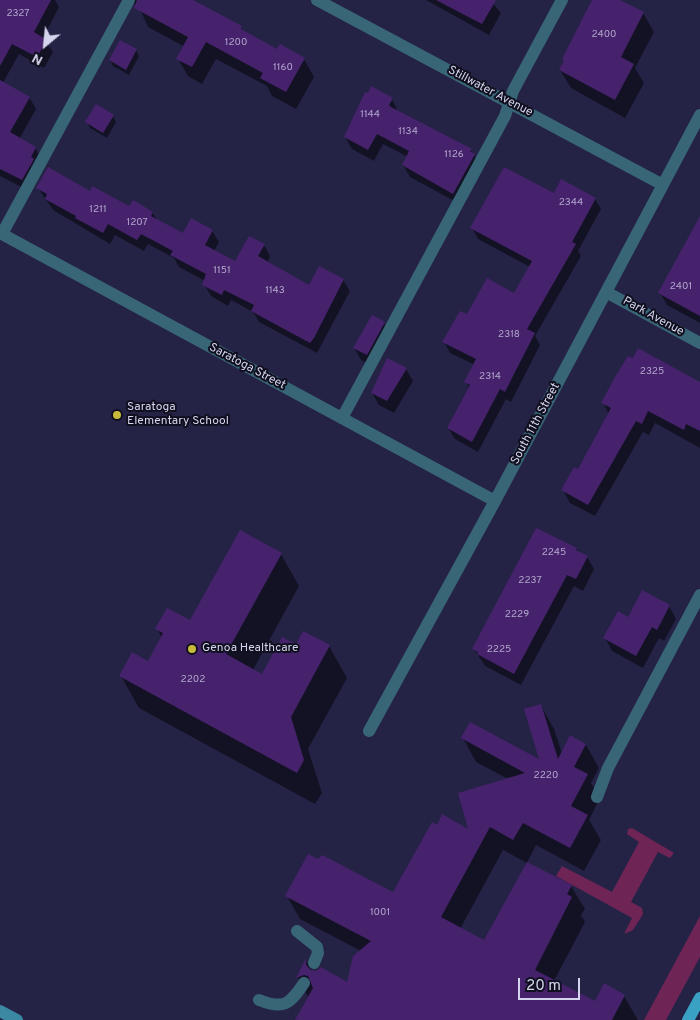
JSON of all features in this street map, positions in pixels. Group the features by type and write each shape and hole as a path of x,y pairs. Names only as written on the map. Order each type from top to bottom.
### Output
{"main road":[{"path":"688,1020 700,998"},
{"path":"0,1011 15,1020"}],"street":[{"path":"1,234 130,0"},
{"name":"Stillwater Avenue","path":"317,0 663,185"},
{"path":"342,418 505,116 509,102 562,0"},
{"name":"South 11th Street","path":"369,731 495,501 700,116"},
{"name":"Saratoga Street","path":"1,234 495,501"},
{"name":"Park Avenue","path":"606,292 700,343"},
{"path":"597,797 616,753 700,595"},
{"path":"297,931 317,946 318,953 314,963"},
{"path":"259,1000 272,1005 288,1003 294,998 304,982"}],"shaded area":[{"path":"632,828 674,853 670,858 658,852 631,902 642,908 643,914 633,930 624,934 632,918 556,876 562,866 612,892 639,842 627,834 628,829"},
{"path":"700,916 700,957 666,1020 644,1020"}],"building":[{"path":"0,0 51,0 34,32 47,40 37,57 12,44 0,66"},
{"path":"137,0 193,0 242,26 241,29 277,49 280,44 305,58 286,92 260,78 263,73 206,42 192,67 176,59 188,37 134,8"},
{"path":"436,0 496,0 482,24"},
{"path":"592,0 620,0 644,12 621,57 634,64 615,100 559,70 564,60 562,59"},
{"path":"120,40 137,49 126,70 109,60"},
{"path":"0,80 30,97 10,132 36,147 31,157 34,159 22,180 0,169"},
{"path":"371,86 393,98 389,105 391,107 472,149 470,151 475,154 453,194 402,165 409,151 377,134 368,150 344,137 365,92 368,93"},
{"path":"96,104 114,115 103,133 85,122"},
{"path":"48,167 90,191 92,186 129,206 133,200 153,212 151,216 183,233 191,218 213,230 205,245 235,261 249,236 265,244 258,256 309,285 319,266 344,279 310,343 251,311 254,305 224,290 222,295 202,285 206,274 170,255 173,251 141,234 137,240 108,224 103,233 45,199 47,194 36,188"},
{"path":"504,167 554,193 561,179 596,198 572,242 576,244 527,329 535,333 505,392 500,389 472,442 447,428 470,385 464,382 476,359 442,342 460,311 467,314 487,278 514,293 532,261 470,228"},
{"path":"700,216 700,316 658,293"},
{"path":"372,315 385,322 367,355 353,348"},
{"path":"638,348 700,382 700,431 686,424 684,430 648,411 642,424 636,421 588,505 561,490 574,467 578,469 611,408 601,403 615,377 628,356 633,358"},
{"path":"387,358 407,368 387,401 371,393"},
{"path":"536,528 577,548 576,550 588,556 576,579 567,575 514,674 477,654 478,652 472,649"},
{"name":"Genoa Healthcare","path":"240,530 282,553 226,654 262,674 282,637 296,644 303,631 330,645 291,717 304,760 297,773 119,676 132,652 148,661 163,633 155,629 167,608 190,620"},
{"path":"642,590 670,605 657,630 652,627 636,656 603,638 618,611 628,617"},
{"path":"541,704 558,759 570,735 586,744 574,767 588,774 571,806 588,815 570,848 523,823 513,840 490,827 441,917 484,940 527,862 572,885 567,894 572,897 535,970 595,1001 604,983 625,995 612,1020 295,1020 313,988 308,976 304,975 296,978 306,958 306,965 311,970 316,971 321,967 347,982 353,956 371,941 285,896 308,854 318,859 322,855 393,892 432,822 437,825 442,814 468,829 458,793 525,773 461,738 470,722 539,759 524,709"}],"place":[{"name":"Saratoga Elementary School","path":"117,415"},
{"name":"Genoa Healthcare","path":"192,649"}]}
